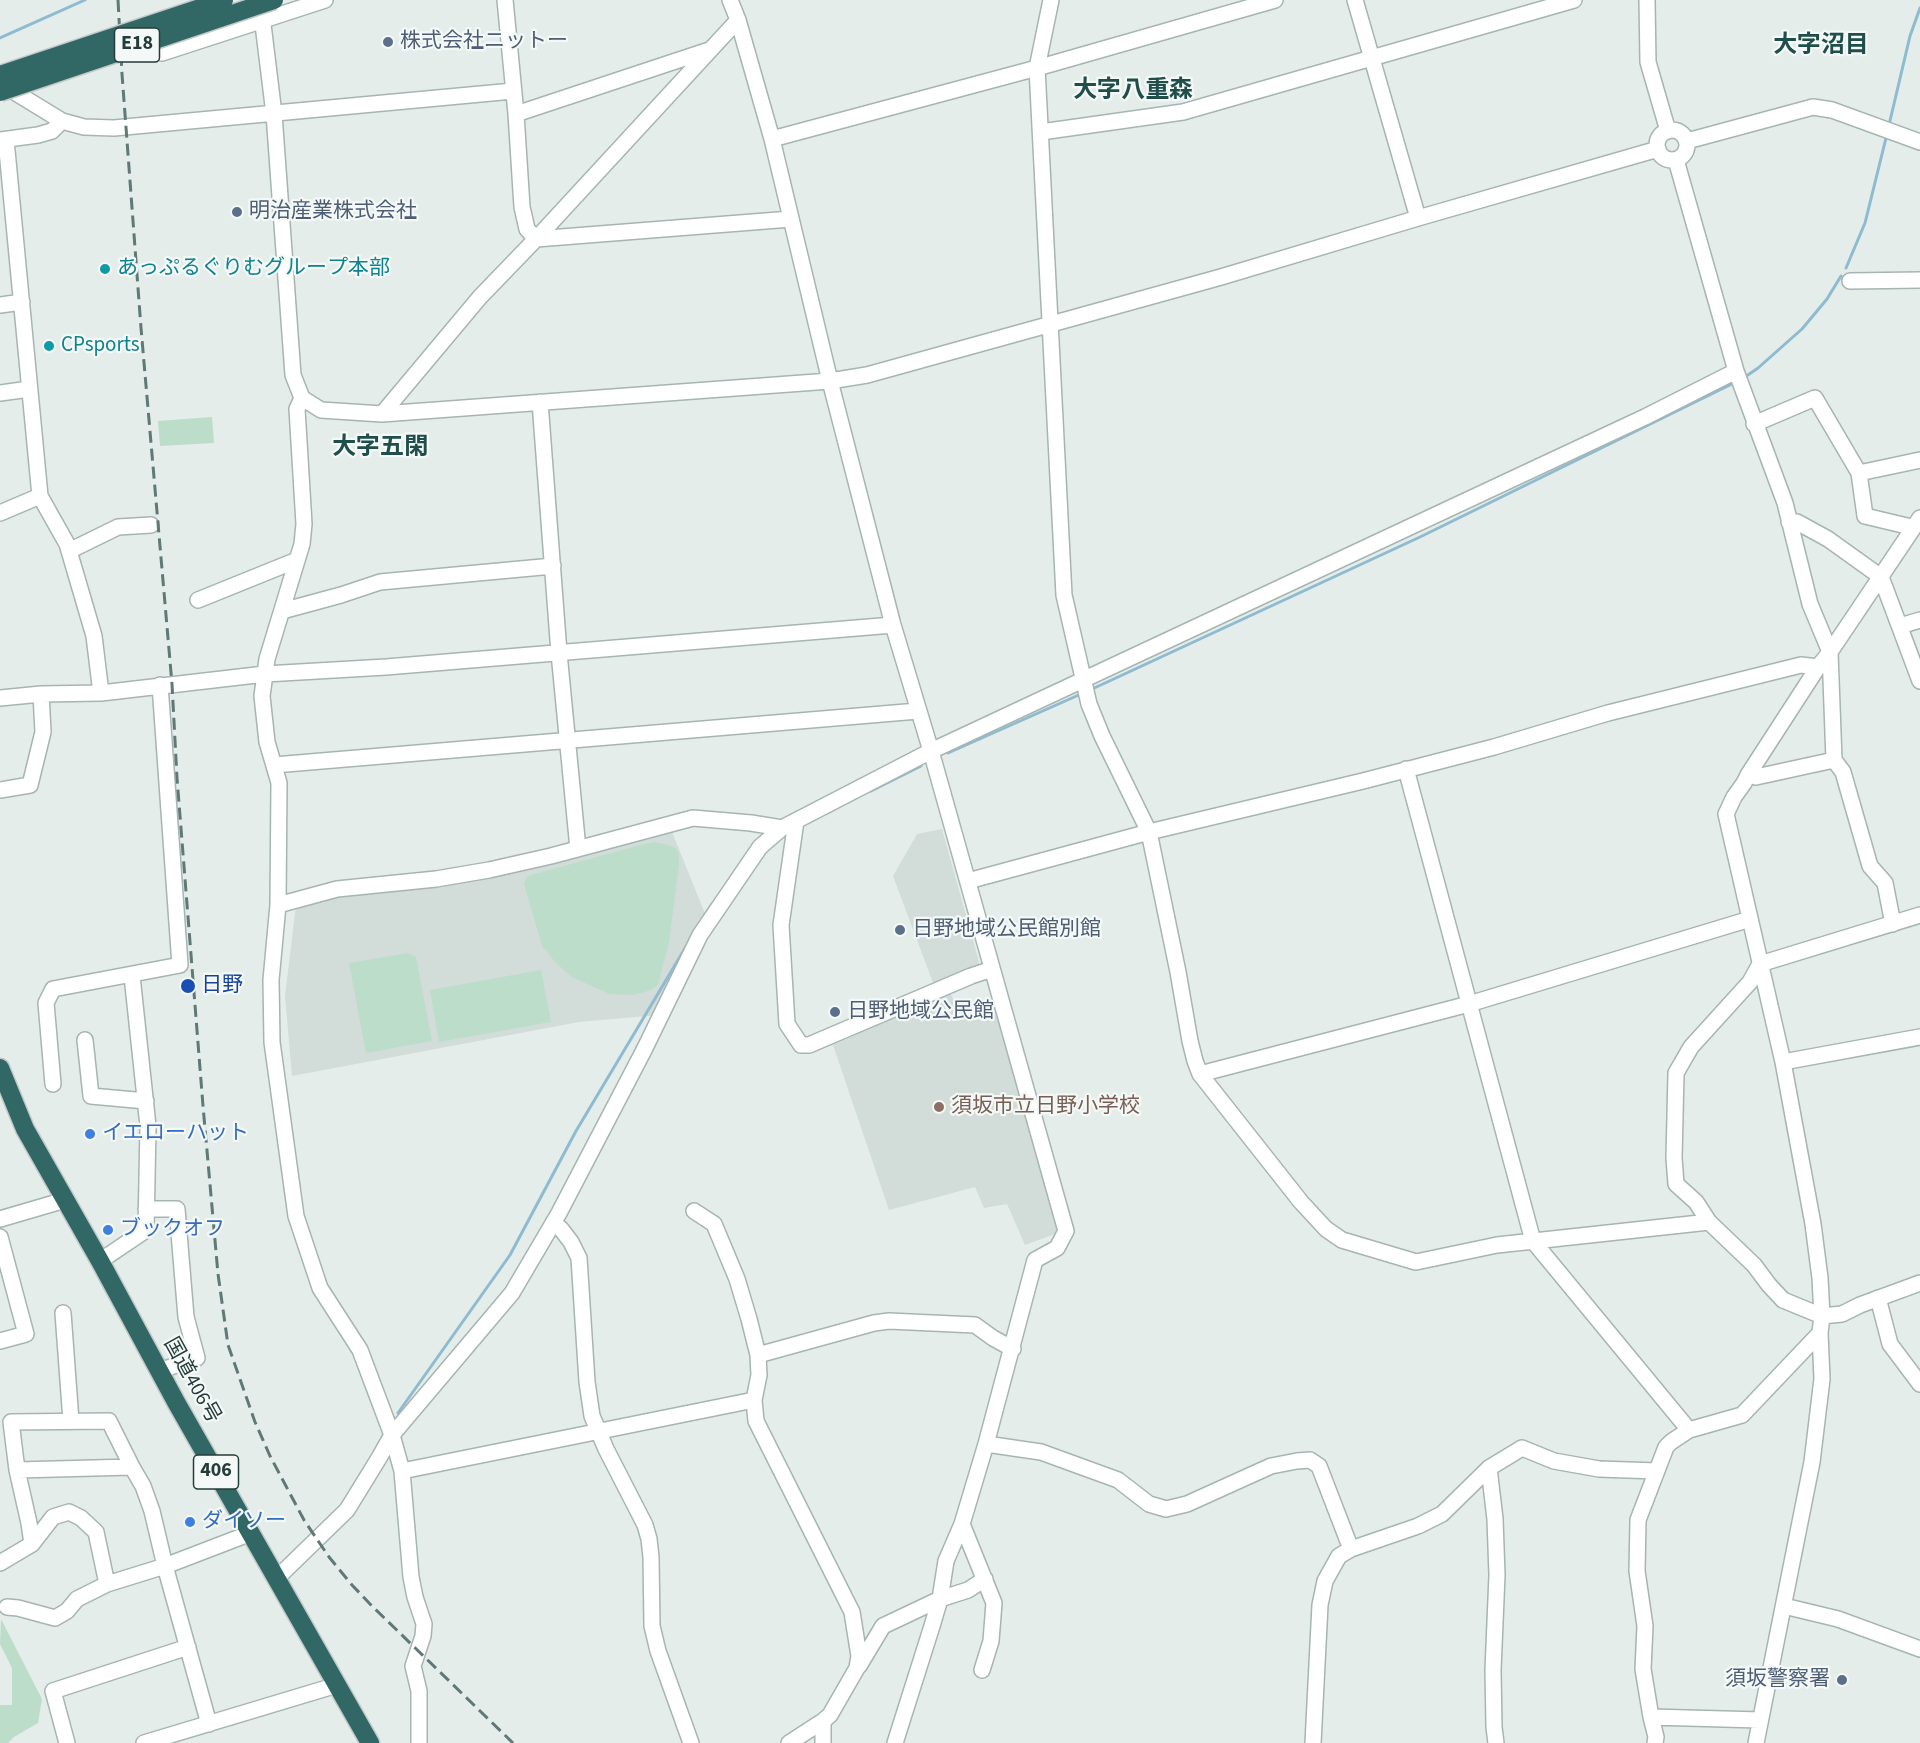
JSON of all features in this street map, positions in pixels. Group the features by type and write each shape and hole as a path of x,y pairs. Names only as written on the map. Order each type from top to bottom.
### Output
{"highway":[{"name":"E18","path":"0,75 224,0"},
{"name":"E18","path":"0,92 274,0"},
{"name":"国道406号","path":"0,1068 25,1129 370,1743"}],"street":[{"path":"201,0 156,15 157,51 162,53 324,0"},
{"path":"260,0 274,114 293,375 302,398 321,410 382,414 830,381 867,375 1209,280 1658,149"},
{"path":"505,0 522,207 527,229 536,239"},
{"path":"730,0 772,139 830,381 893,625 931,751 1066,1231 1057,1248 1035,1260 986,1444 962,1524 946,1561 939,1599 895,1743"},
{"path":"1051,0 1037,68 1064,595 1085,687 1102,736 1149,832 1190,1041 1200,1074 1301,1202 1326,1229 1342,1240 1416,1262 1497,1245 1709,1222"},
{"path":"772,139 1037,68 1275,0"},
{"path":"1354,0 1418,218"},
{"path":"1041,132 1183,112 1574,0"},
{"path":"1647,0 1648,62 1668,131"},
{"path":"382,414 480,297 738,21"},
{"path":"516,114 712,49"},
{"path":"0,84 62,121 84,127 114,128 513,91"},
{"path":"1687,141 1813,107 1832,110 1920,142"},
{"path":"62,121 52,131 3,140 22,303 40,496 69,551 94,636 101,693"},
{"path":"1668,131 1680,132 1687,141 1685,154 1676,160 1667,160 1662,157 1658,149 1659,139 1668,131"},
{"path":"1676,160 1736,371 1785,503 1810,604 1830,652 1834,760 1843,772 1870,866 1885,883 1893,924"},
{"path":"536,239 791,219"},
{"path":"1850,281 1920,280"},
{"path":"0,304 22,303"},
{"path":"277,1578 347,1510 392,1435 512,1293 553,1223 644,1050 700,935 760,847 789,824 931,751 1085,687 1736,371"},
{"path":"0,393 29,390"},
{"path":"302,398 297,410 304,524 302,544 265,674 262,696 267,742 279,783 278,905 271,980 272,1042 296,1216 320,1288 360,1350 392,1435 402,1471 411,1577 424,1624 423,1636 413,1666 419,1691 419,1743"},
{"path":"1754,424 1815,398 1859,473 1865,516 1917,527"},
{"path":"540,402 559,653 578,849"},
{"path":"1859,473 1920,460"},
{"path":"0,513 40,496"},
{"path":"1790,522 1797,522 1828,538 1881,577 1920,681"},
{"path":"69,551 118,527 151,525"},
{"path":"1756,1743 1812,1461 1822,1380 1821,1278 1783,1062 1726,814 1734,797 1818,667 1917,527"},
{"path":"198,600 297,560"},
{"path":"282,611 380,582 553,566"},
{"path":"1900,626 1920,620"},
{"path":"0,698 40,694 101,693 265,674 559,653 893,625"},
{"path":"968,881 1149,832 1494,747 1608,713 1801,665 1818,667"},
{"path":"53,1084 46,1003 53,989 180,965 159,685"},
{"path":"0,790 30,785 43,732 40,694"},
{"path":"274,765 918,711"},
{"path":"1748,775 1756,777 1834,760"},
{"path":"1406,769 1533,1241 1689,1430"},
{"path":"278,905 337,889 436,879 489,870 693,818 789,824"},
{"path":"789,824 781,925 787,1024 801,1045 809,1046 992,969"},
{"path":"1920,915 1760,964 1750,982 1691,1047 1676,1072 1674,1158 1676,1184 1696,1202 1709,1222 1754,1265 1784,1300 1822,1316 1842,1314 1920,1283"},
{"path":"1200,1074 1469,1004 1750,919"},
{"path":"100,1261 146,1230 148,1126 132,975"},
{"path":"1783,1062 1920,1037"},
{"path":"85,1040 91,1096 146,1101"},
{"path":"0,1219 65,1200"},
{"path":"146,1209 177,1209 186,1317 196,1358 159,1371"},
{"path":"694,1211 714,1224 737,1279 758,1355 759,1375 754,1400 756,1421 852,1612 859,1656 857,1668"},
{"path":"553,1223 571,1242 579,1258 590,1404 597,1431 647,1532 651,1557 652,1626 658,1651 691,1743"},
{"path":"0,1237 26,1334 0,1341"},
{"path":"1878,1298 1890,1344 1920,1384"},
{"path":"63,1313 71,1421"},
{"path":"758,1355 888,1321 975,1325 1012,1349"},
{"path":"1656,1743 1643,1669 1645,1626 1636,1571 1638,1520 1666,1448 1689,1430 1742,1414 1820,1333"},
{"path":"402,1471 754,1400"},
{"path":"32,1544 30,1523 17,1470 11,1422 109,1421 143,1486 152,1511 209,1724"},
{"path":"986,1444 1041,1452 1118,1480 1149,1504 1166,1509 1187,1504 1271,1466 1310,1460 1319,1466 1351,1549"},
{"path":"1313,1743 1320,1605 1330,1571 1339,1556 1351,1549 1418,1526 1442,1514 1489,1468 1522,1448 1554,1461 1599,1469 1657,1471"},
{"path":"17,1470 132,1467"},
{"path":"1489,1468 1495,1520 1493,1670 1496,1743"},
{"path":"0,1563 32,1544 52,1517 69,1512 96,1532 107,1584"},
{"path":"962,1524 994,1603 991,1641 982,1670"},
{"path":"2,1607 18,1608 55,1618 68,1611 76,1599 107,1584 165,1566 251,1533"},
{"path":"789,1743 830,1715 884,1626 939,1599 968,1590 986,1579"},
{"path":"1784,1606 1838,1619 1920,1649"},
{"path":"67,1743 53,1691 188,1647"},
{"path":"154,1742 337,1685"},
{"path":"1651,1717 1760,1720"},
{"path":"823,1721 823,1743"}],"shaded area":[{"path":"670,827 706,916 659,1015 579,1022 292,1076 285,996 296,905"},
{"path":"942,829 981,969 935,988 893,876 917,834"},
{"name":"須坂市立日野小学校","path":"950,993 959,1010 992,1002 1013,1065 1058,1233 1025,1245 1007,1204 984,1208 975,1187 889,1210 833,1045"}],"green space":[{"path":"212,417 214,443 160,446 158,421"},
{"path":"655,842 674,847 679,854 669,942 658,985 651,990 634,995 609,994 572,977 542,946 524,884 527,877 531,875"},
{"path":"408,953 416,957 432,1041 366,1053 349,963"},
{"path":"541,970 551,1022 439,1042 430,990"},
{"path":"1,1619 42,1699 38,1723 8,1743 0,1743 0,1705 12,1705 12,1668 0,1644"}],"waterway":[{"path":"0,38 85,0"},
{"path":"1889,125 1910,36 1920,8"},
{"path":"1846,268 1865,223 1887,134"},
{"path":"1745,377 1802,329 1827,299 1841,276"},
{"path":"1090,690 1420,537 1736,382"},
{"path":"948,753 1081,694"},
{"path":"871,791 921,766"},
{"path":"702,919 712,904"},
{"path":"398,1413 510,1255 576,1131 690,940"}],"railway":[{"path":"118,0 141,328 172,684 177,778 203,1106 218,1274 228,1345 255,1422 270,1456 304,1520 329,1557 372,1606 513,1743"}],"place":[{"name":"株式会社ニットー","path":"388,42"},
{"name":"明治産業株式会社","path":"237,212"},
{"name":"あっぷるぐりむグループ本部","path":"105,269"},
{"name":"CPsports","path":"49,346"},
{"name":"日野地域公民館別館","path":"900,930"},
{"name":"日野","path":"188,986"},
{"name":"日野地域公民館","path":"835,1012"},
{"name":"須坂市立日野小学校","path":"939,1107"},
{"name":"イエローハット","path":"90,1134"},
{"name":"ブックオフ","path":"108,1230"},
{"name":"ダイソー","path":"190,1522"},
{"name":"須坂警察署","path":"1842,1680"}],"district":[{"name":"大字沼目","path":"1821,47"},
{"name":"大字八重森","path":"1133,92"},
{"name":"大字五閑","path":"380,449"}]}
